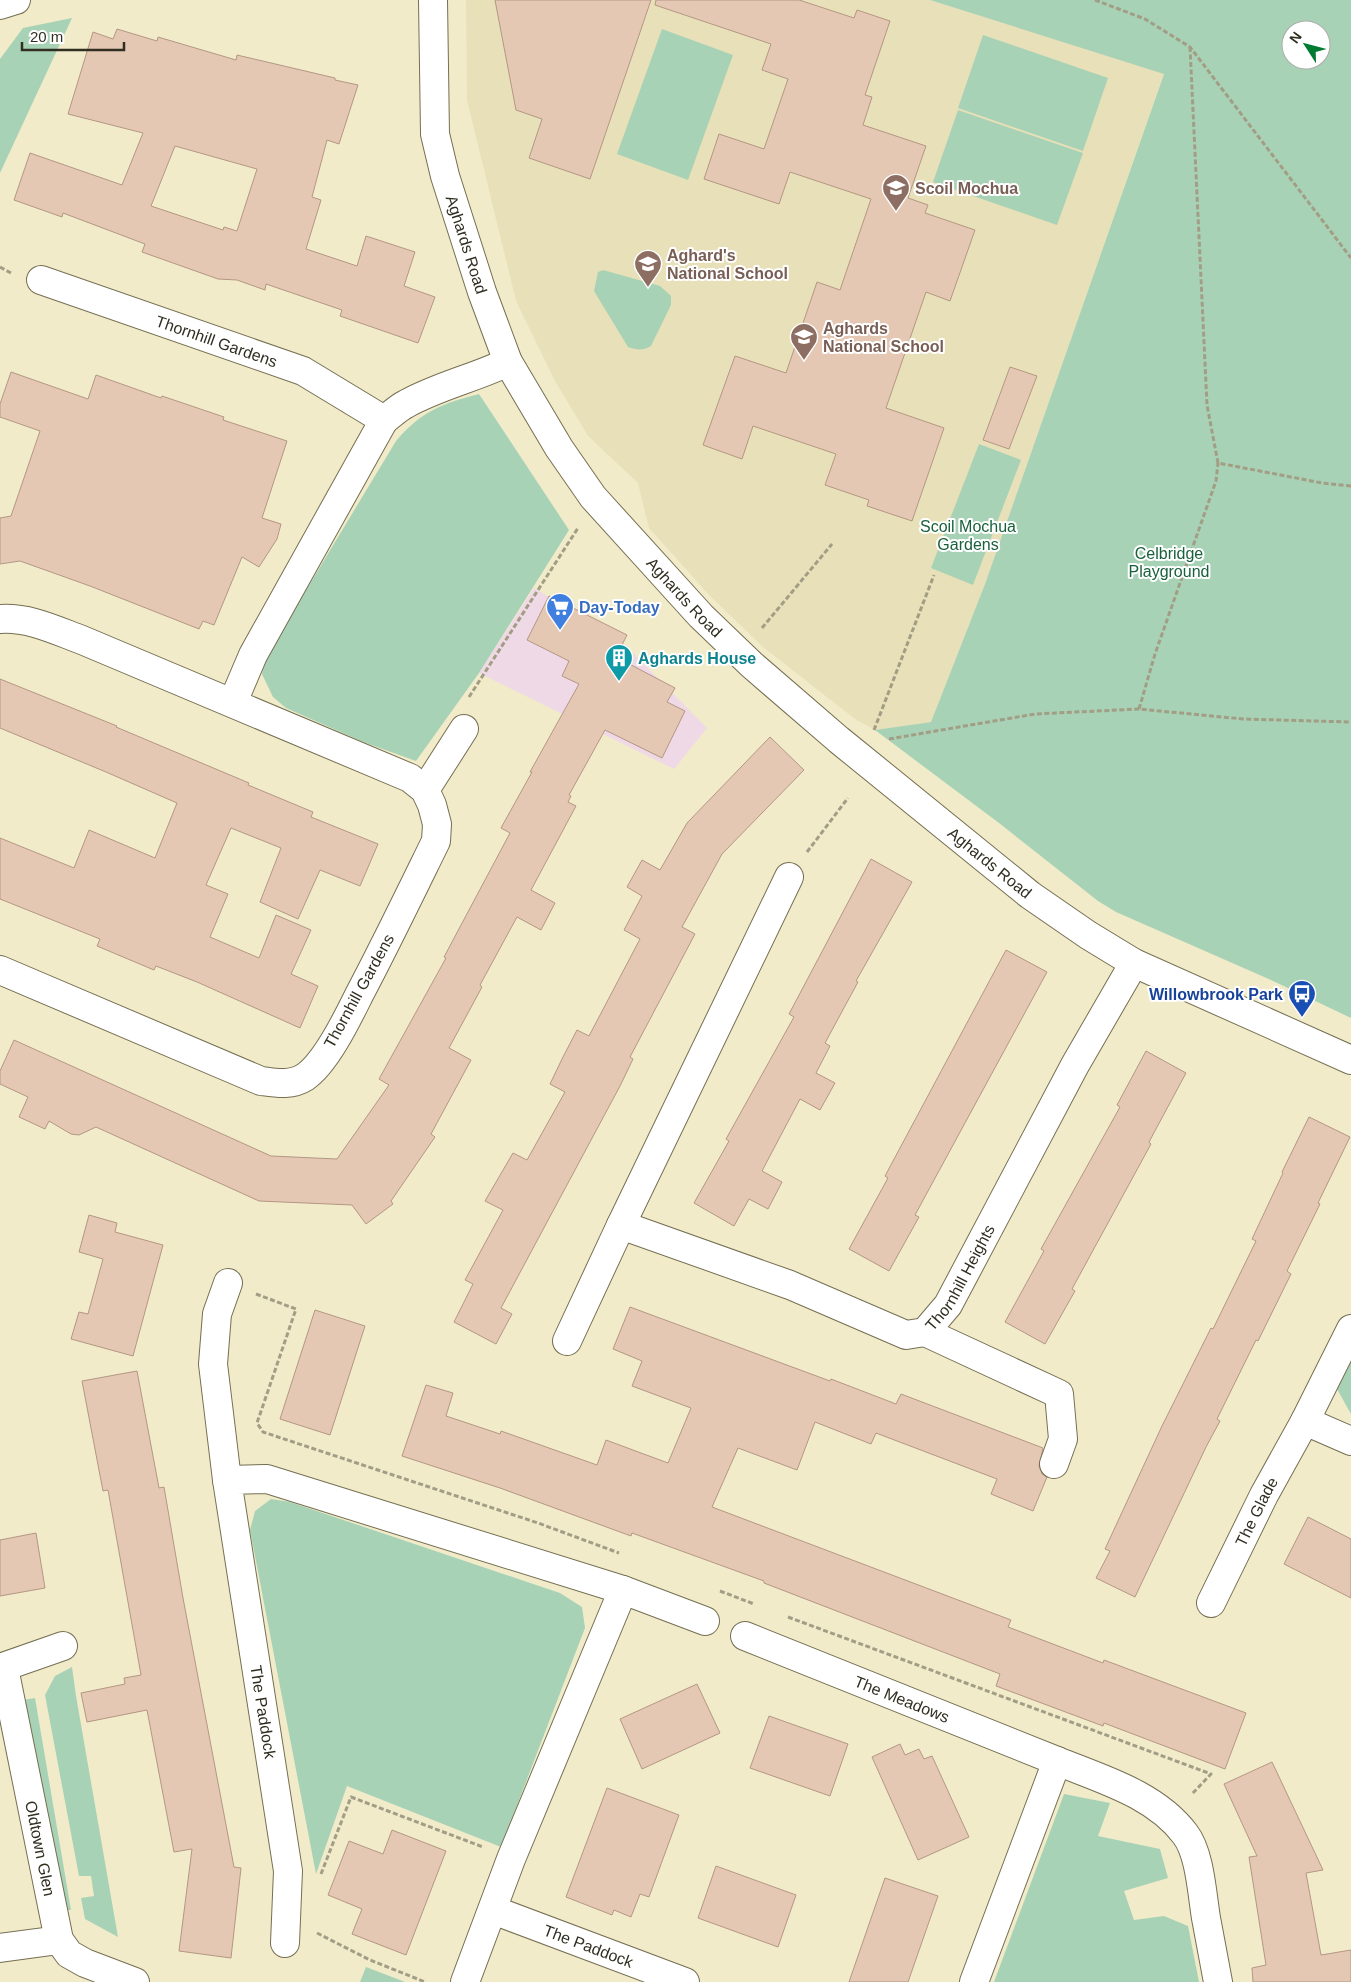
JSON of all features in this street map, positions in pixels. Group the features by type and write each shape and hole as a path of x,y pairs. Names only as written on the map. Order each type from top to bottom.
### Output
{"street":[{"path":"0,5 16,0"},
{"name":"Aghards Road","path":"433,0 435,134 445,176 482,292 508,362 559,448 593,497 707,622 752,665 839,740 1030,895 1134,963 1351,1060"},
{"name":"Thornhill Gardens","path":"41,280 303,371 384,420"},
{"path":"233,702 252,655 384,420 404,404 483,374 508,362"},
{"path":"0,619 14,618 44,626 91,643 410,778 425,790 464,717"},
{"name":"Thornhill Gardens","path":"0,970 261,1081 281,1085 305,1077 320,1062 343,1026 436,841 437,824 425,790"},
{"path":"567,1341 789,877"},
{"name":"Thornhill Heights","path":"621,1225 790,1285 906,1335 925,1332 948,1305 1075,1065 1134,963"},
{"name":"The Paddock","path":"228,1283 217,1314 213,1364 227,1480 288,1871 285,1944"},
{"name":"The Glade","path":"1211,1603 1264,1495 1305,1421 1351,1329"},
{"path":"925,1332 1059,1394 1063,1439 1054,1464"},
{"path":"1305,1421 1351,1441"},
{"path":"227,1480 267,1479 623,1590 705,1621"},
{"path":"465,1982 511,1860 623,1590"},
{"name":"The Meadows","path":"745,1636 1057,1760 1123,1788 1149,1802 1172,1820 1186,1835 1194,1852 1218,1982"},
{"name":"Oldtown Glen","path":"58,1940 2,1668 63,1646"},
{"path":"974,1982 1057,1760"},
{"name":"The Paddock","path":"493,1910 685,1982"},
{"path":"0,1948 58,1940 69,1954 85,1963 135,1982"}],"path":[{"path":"1095,0 1145,19 1190,47 1351,258"},
{"path":"1139,709 1155,654 1216,482 1218,463 1207,405 1190,47"},
{"path":"1218,463 1322,483 1351,486"},
{"path":"464,717 578,528"},
{"path":"762,628 832,544"},
{"path":"873,732 934,575"},
{"path":"883,740 1035,714 1139,709 1243,719 1351,722"},
{"path":"789,877 848,798"},
{"path":"228,1283 296,1309 257,1423 263,1432 538,1523 628,1557"},
{"path":"719,1591 756,1605"},
{"path":"784,1615 1211,1774 1189,1799"},
{"path":"319,1878 351,1797 511,1860"},
{"path":"316,1932 370,1960 425,1982"}],"shaded area":[{"name":"Aghards National School","path":"466,0 930,0 1164,73 985,584 931,722 875,730 855,719 763,647 710,596 649,528 638,483 588,436 555,381 516,301 467,100"},
{"path":"534,588 621,641 707,728 674,769 479,673"}],"green space":[{"name":"Celbridge Playground","path":"930,0 1351,0 1351,1018 1271,980 1116,912 1098,901 999,823 875,730 931,722 985,584 1164,74"},
{"path":"72,18 0,173 0,59 23,28"},
{"path":"662,29 733,55 688,180 617,154"},
{"name":"Scoil Mochua","path":"983,35 1108,78 1083,151 958,108"},
{"name":"Scoil Mochua","path":"958,110 1083,153 1057,225 933,182"},
{"path":"603,270 660,286 671,296 671,305 651,346 640,350 628,347 594,291 598,272"},
{"path":"479,394 569,530 479,673 416,761 363,742 286,708 273,697 262,674 265,658 396,441 414,423 433,410 454,401"},
{"name":"Scoil Mochua Gardens","path":"979,444 1021,460 973,585 931,568"},
{"path":"1351,1361 1351,1414 1337,1389"},
{"path":"271,1499 290,1502 560,1593 582,1607 585,1628 501,1847 347,1786 316,1874 250,1530 255,1511"},
{"path":"72,1667 118,1937 85,1919 81,1898 94,1896 91,1876 79,1876 45,1695 55,1676"},
{"path":"35,1698 71,1910 61,1910 23,1700"},
{"path":"1064,1794 1110,1803 1098,1836 1160,1849 1168,1878 1124,1891 1134,1920 1164,1916 1188,1926 1199,1982 994,1982"},
{"path":"366,1967 405,1982 360,1982"}],"building":[{"path":"495,0 651,0 590,179 529,158 542,119 516,110"},
{"path":"656,0 799,0 854,18 857,10 890,21 865,95 872,97 863,125 926,146 908,198 928,205 925,213 975,230 950,301 926,292 886,408 944,428 912,521 867,506 869,500 825,485 836,454 753,426 742,459 703,445 735,356 786,373 817,282 840,290 871,199 790,172 779,204 704,179 719,134 764,149 788,79 762,70 771,44 655,5"},
{"path":"117,29 157,41 158,37 236,60 237,55 358,85 339,144 327,140 312,197 321,200 306,249 357,266 366,236 415,252 404,286 435,297 418,343 340,316 342,310 266,284 265,290 237,280 218,279 142,252 145,244 63,213 62,217 14,200 30,153 122,185 143,133 68,114 93,32 113,39","holes":["175,146 257,169 237,231 224,227 223,230 151,206"]},
{"path":"1010,367 1037,376 1009,449 983,440"},
{"path":"11,372 88,399 96,375 161,398 162,396 224,417 223,420 287,441 262,518 281,524 277,539 259,567 242,557 214,625 203,621 199,629 20,561 0,564 0,518 11,516 40,431 0,417 0,404"},
{"path":"549,596 627,635 616,657 675,688 667,702 685,711 662,758 605,730 569,795 571,796 568,802 576,806 531,890 555,903 541,930 517,917 480,985 482,987 449,1048 471,1060 431,1134 435,1137 391,1201 393,1204 366,1224 352,1205 259,1201 96,1127 79,1135 71,1134 49,1121 45,1129 19,1117 28,1097 0,1084 0,1071 14,1040 271,1156 337,1159 389,1085 379,1079 446,958 444,957 510,833 501,828 579,684 562,676 569,661 527,640"},
{"path":"0,679 117,726 249,783 248,785 313,812 311,817 378,844 360,886 320,870 298,919 260,902 281,848 231,828 206,885 228,894 210,937 259,958 276,915 311,930 291,974 318,986 300,1028 197,982 156,966 154,970 97,946 100,939 0,899 0,838 74,868 89,830 155,858 177,803 0,728"},
{"path":"770,737 804,770 722,854 682,927 695,934 630,1057 633,1059 620,1086 501,1308 512,1314 496,1344 454,1322 473,1284 465,1280 503,1210 485,1201 513,1153 527,1160 565,1092 550,1084 563,1057 577,1030 589,1036 640,939 624,930 642,896 627,887 642,860 660,870 687,823"},
{"path":"871,859 912,882 856,981 858,982 825,1043 830,1046 816,1073 835,1083 820,1110 800,1099 762,1171 782,1182 768,1209 749,1199 734,1226 694,1203 729,1141 726,1139 794,1017 789,1014"},
{"path":"1006,950 1047,972 915,1215 919,1217 889,1271 849,1249 888,1178 885,1176"},
{"path":"1146,1051 1186,1073 1149,1142 1151,1144 1072,1289 1075,1291 1045,1344 1005,1322 1044,1251 1041,1249 1120,1107 1117,1105"},
{"path":"1309,1117 1350,1137 1287,1271 1291,1274 1217,1419 1220,1421 1135,1597 1096,1578 1110,1551 1105,1549 1162,1426 1211,1328 1213,1329 1256,1241 1252,1239"},
{"path":"89,1215 117,1223 115,1232 163,1245 133,1356 71,1339 79,1312 88,1314 103,1259 79,1252"},
{"path":"630,1307 896,1404 901,1394 1043,1448 1039,1466 1042,1474 1047,1477 1033,1511 991,1494 997,1479 876,1433 871,1444 815,1422 797,1470 738,1448 712,1507 1011,1620 1008,1627 1103,1663 1104,1660 1246,1713 1225,1769 1104,1723 1103,1726 996,1686 1000,1674 764,1583 764,1581 632,1533 631,1536 500,1488 402,1456 426,1385 453,1393 446,1416 500,1434 501,1431 597,1465 606,1440 668,1463 691,1408 632,1386 642,1361 613,1349"},
{"path":"315,1310 365,1326 330,1435 280,1419"},
{"path":"137,1371 159,1488 164,1487 234,1867 241,1868 231,1958 179,1951 192,1849 174,1852 147,1710 87,1722 81,1693 125,1684 124,1678 141,1675 108,1490 103,1491 82,1381"},
{"path":"1308,1517 1351,1539 1351,1598 1284,1564"},
{"path":"36,1533 45,1588 0,1596 0,1540"},
{"path":"697,1684 720,1733 642,1769 620,1719"},
{"path":"769,1716 848,1744 830,1796 750,1768"},
{"path":"900,1744 905,1755 919,1749 924,1759 932,1756 969,1837 918,1860 872,1757"},
{"path":"1272,1762 1323,1870 1306,1873 1321,1955 1351,1950 1351,1982 1253,1982 1252,1968 1266,1965 1249,1857 1257,1856 1224,1784"},
{"path":"607,1788 679,1815 649,1897 640,1894 631,1917 614,1910 612,1915 566,1897"},
{"path":"392,1830 446,1851 406,1955 352,1934 362,1909 328,1895 349,1841 383,1854"},
{"path":"716,1866 796,1895 778,1947 698,1918"},
{"path":"885,1878 938,1896 908,1982 849,1982"}],"place":[{"name":"Scoil Mochua","path":"896,212"},
{"name":"Aghard's National School","path":"648,288"},
{"name":"Aghards National School","path":"804,361"},
{"name":"Day-Today","path":"560,631"},
{"name":"Aghards House","path":"619,682"},
{"name":"Willowbrook Park","path":"1302,1018"}]}
